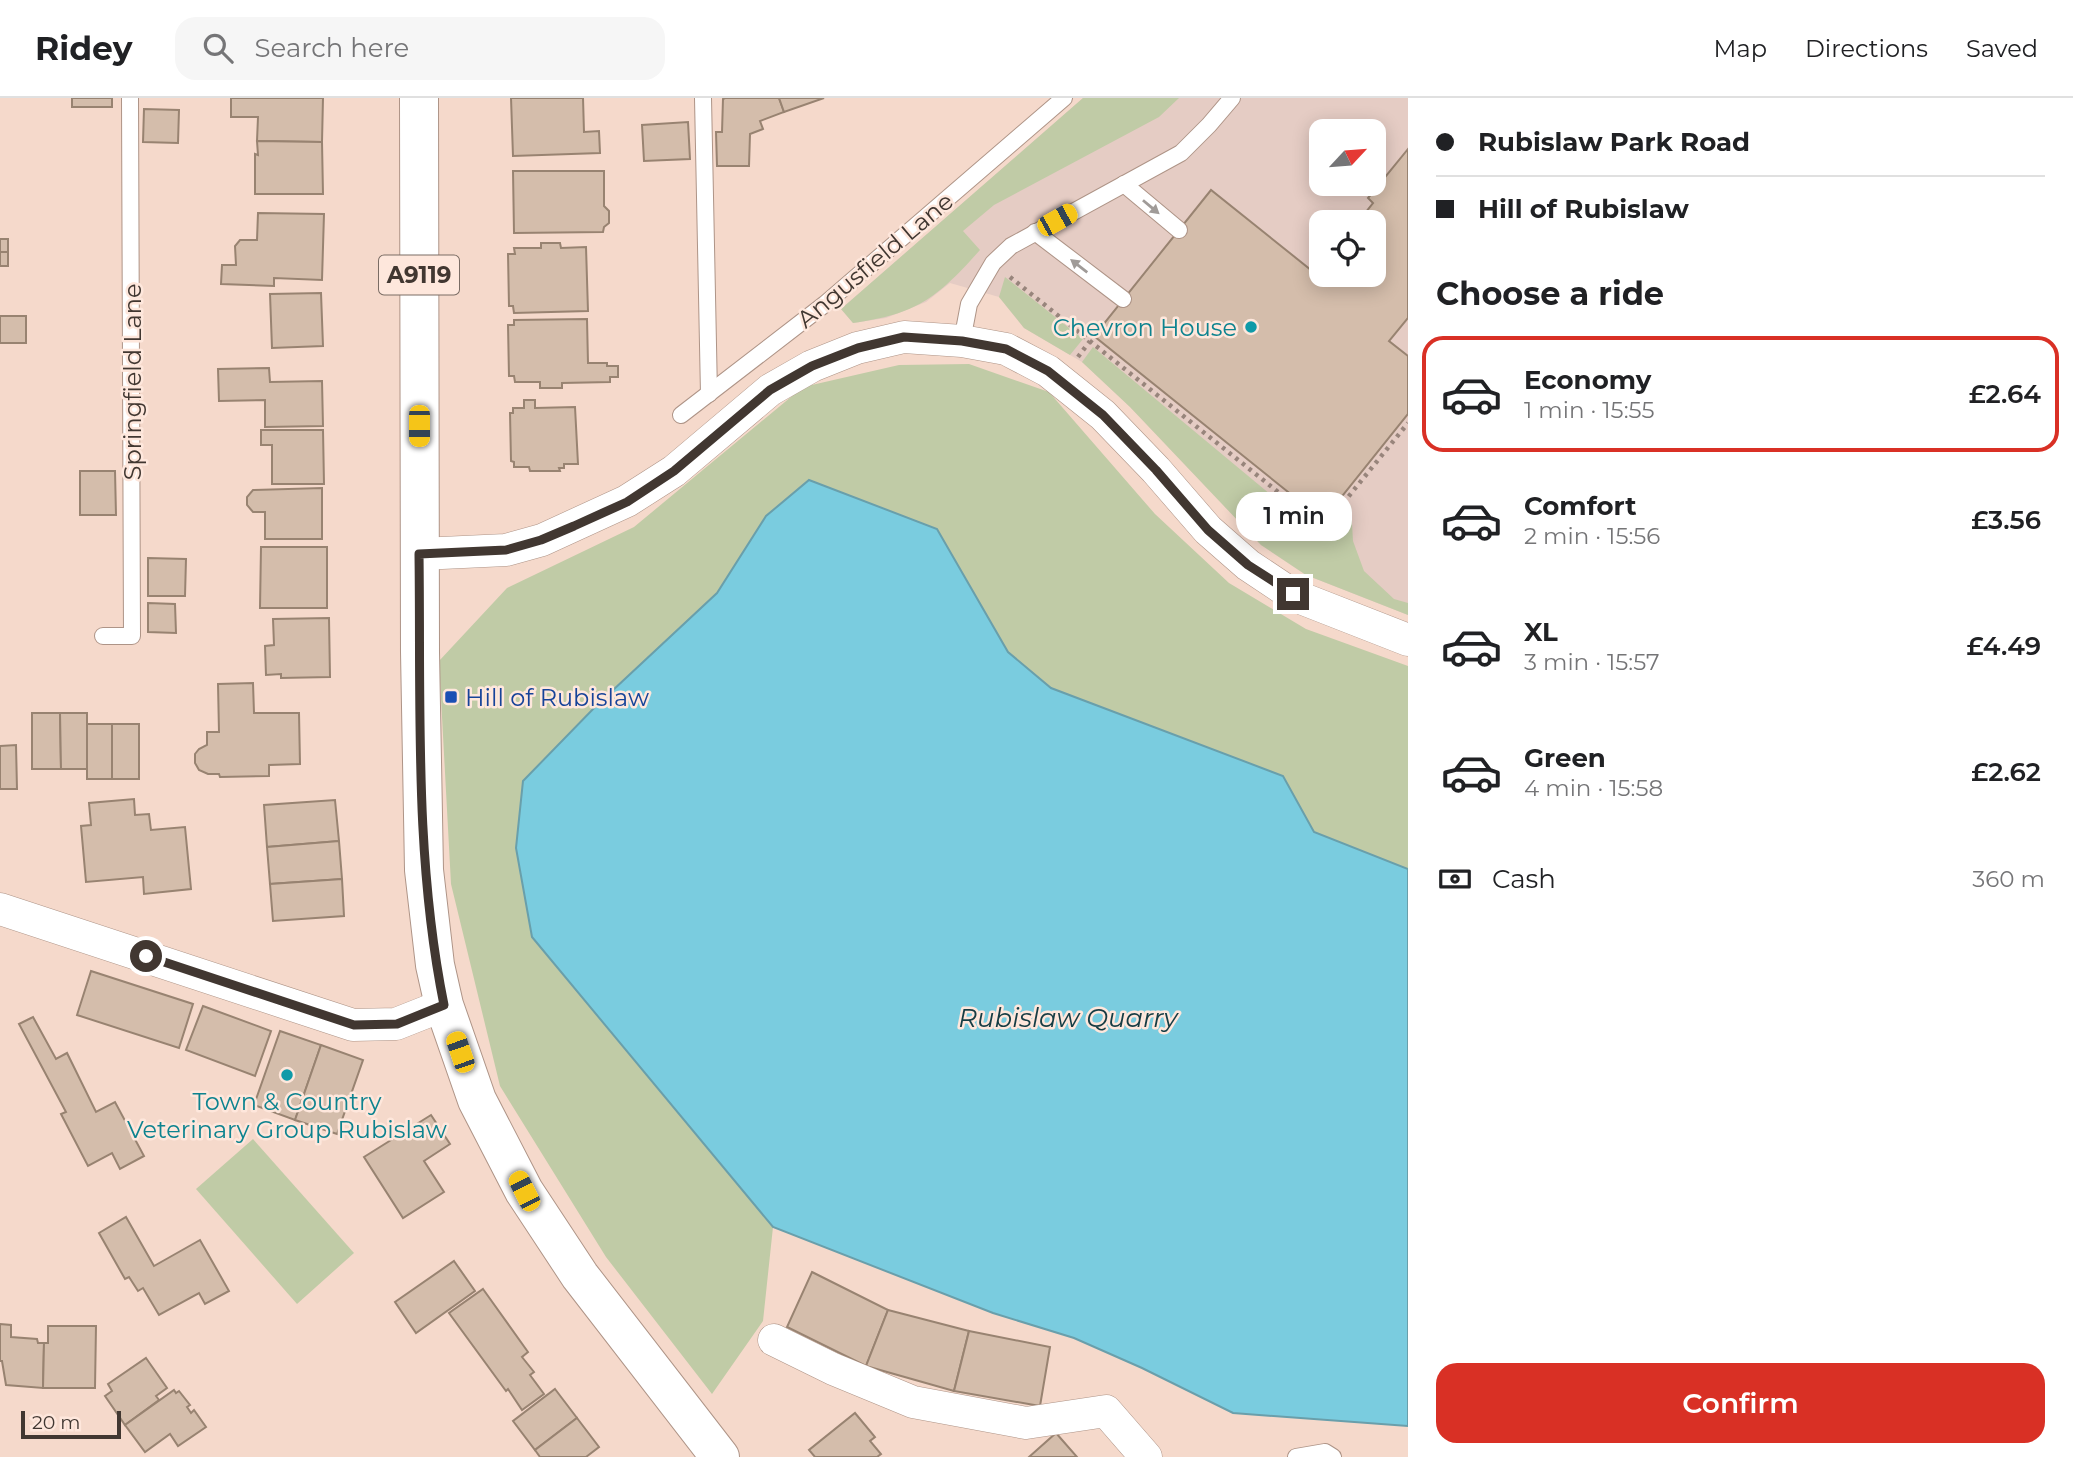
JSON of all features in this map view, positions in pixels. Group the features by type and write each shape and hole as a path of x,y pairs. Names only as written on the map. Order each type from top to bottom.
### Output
{"main road":[{"name":"A9119","path":"419,98 419,554 424,870 435,965 444,1005 477,1100 524,1191 580,1276 720,1457"}],"street":[{"path":"419,554 506,550 541,540 627,502 674,471 770,390 812,366 858,348 904,337 962,341 1006,349 1048,371 1103,415 1208,530 1248,565 1293,594 1408,640"},
{"path":"0,909 354,1025 397,1024 444,1005"},
{"path":"774,1340 833,1369 913,1402 1026,1423 1106,1411 1146,1457"}],"lane":[{"name":"Springfield Lane","path":"103,636 132,636 130,98"},
{"path":"703,98 709,394"},
{"name":"Angusfield Lane","path":"681,415 825,304 1064,98"},
{"path":"962,341 969,304 993,263 1011,246 1181,153 1232,98"},
{"path":"1124,184 1179,230"},
{"path":"1035,232 1123,299"},
{"path":"1296,1457 1325,1452 1333,1457"}],"path":[{"path":"993,263 1323,528 1408,423"},
{"path":"1073,363 1090,341"}],"shaded area":[{"path":"1083,98 1408,98 1408,615 1306,575 1261,545 1130,407 1082,362 1024,328 999,297 950,283 926,302 886,318 853,323 841,309"}],"green space":[{"path":"1083,98 1179,98 1159,117 994,205 963,231 980,250 952,280 925,301 894,314 853,323 841,309"},
{"path":"1005,277 1083,339 1070,355 1024,328 999,297"},
{"path":"1093,347 1323,538 1351,505 1353,541 1364,571 1394,599 1408,603 1408,615 1306,575 1261,545 1130,407 1082,362"},
{"path":"969,364 1049,392 1155,514 1229,583 1306,629 1408,666 1408,869 1314,832 1283,776 1051,688 1008,652 936,529 809,480 766,516 717,593 597,705 523,781 516,849 532,937 773,1227 763,1321 712,1394 606,1257 500,1086 451,884 439,661 507,588 634,527 803,387 899,365"},
{"path":"253,1139 354,1253 297,1304 196,1189"}],"water":[{"name":"Rubislaw Quarry","path":"809,480 937,529 1008,652 1051,688 1283,776 1314,832 1408,869 1408,1426 1233,1413 1074,1338 993,1313 773,1227 532,937 516,848 523,781 597,705 717,593 766,516"}],"building":[{"path":"72,98 112,98 112,107 72,107"},
{"path":"231,98 323,98 322,142 257,141 258,117 231,117"},
{"path":"511,98 583,98 584,132 599,131 600,153 513,156"},
{"path":"725,98 779,98 784,112 760,121 763,129 750,134 749,166 717,166 716,132 722,132"},
{"path":"779,98 824,98 784,112"},
{"path":"144,109 179,110 178,143 143,142"},
{"path":"688,122 690,159 644,161 642,125"},
{"path":"257,141 322,142 323,194 255,194"},
{"name":"Chevron House","path":"1408,149 1408,318 1389,341 1408,356 1408,414 1323,520 1094,336 1211,190 1309,268 1309,287 1386,287 1386,210 1367,210 1373,203 1368,198 1370,196 1386,196 1386,176"},
{"path":"513,171 604,171 604,206 609,211 609,223 603,232 514,233"},
{"path":"258,213 324,214 322,280 274,278 274,286 221,284 222,265 236,265 235,246 240,240 257,240"},
{"path":"0,239 8,239 8,252 0,252"},
{"path":"541,243 560,243 561,248 586,247 588,311 514,313 513,306 509,306 508,254 515,254 514,248 541,248"},
{"path":"0,252 8,252 8,266 0,266"},
{"path":"321,293 323,346 272,348 270,294"},
{"path":"0,316 26,316 26,343 0,343"},
{"path":"587,319 588,363 618,366 618,377 610,377 610,382 562,383 562,388 540,388 540,382 515,382 514,376 509,376 508,325 514,325 514,320"},
{"path":"269,368 270,382 322,381 323,426 265,427 265,400 219,401 218,369"},
{"path":"524,400 535,400 535,408 575,407 578,464 564,464 564,468 559,468 560,471 530,471 529,467 514,467 514,462 511,461 510,413 513,413 513,408 524,408"},
{"path":"261,430 323,430 324,484 272,484 272,445 261,445"},
{"path":"80,471 115,471 116,515 80,515"},
{"path":"322,488 322,539 265,539 265,512 253,512 247,505 247,497 253,490"},
{"path":"261,547 327,547 327,608 260,608"},
{"path":"148,558 186,559 185,596 148,596"},
{"path":"148,603 175,604 176,633 148,632"},
{"path":"329,618 330,677 281,678 281,674 266,675 265,646 274,645 273,619"},
{"path":"253,683 254,713 299,713 300,764 269,765 269,776 220,777 219,774 208,774 199,770 195,763 195,754 207,745 207,732 219,732 218,684"},
{"path":"32,713 60,713 61,769 32,769"},
{"path":"60,713 87,713 87,769 61,769"},
{"path":"87,724 112,724 112,779 87,779"},
{"path":"112,724 139,724 139,779 112,779"},
{"path":"16,745 17,789 0,789 0,746"},
{"path":"134,799 135,815 149,814 151,830 185,827 191,889 144,894 143,877 86,882 81,826 91,825 89,803"},
{"path":"335,800 339,841 267,847 264,805"},
{"path":"339,841 342,879 270,884 267,847"},
{"path":"342,879 344,916 273,921 270,884"},
{"path":"91,971 193,1004 179,1048 77,1015"},
{"path":"203,1006 271,1031 255,1076 186,1050"},
{"path":"33,1017 56,1059 67,1053 96,1112 115,1102 144,1156 120,1169 112,1153 88,1166 61,1114 66,1112 19,1024"},
{"name":"Town & Country Veterinary Group Rubislaw","path":"280,1031 321,1045 295,1120 254,1105"},
{"path":"321,1045 363,1060 337,1134 295,1120"},
{"path":"431,1115 450,1144 424,1161 444,1192 403,1218 364,1157"},
{"path":"126,1217 154,1266 200,1240 229,1291 205,1304 199,1293 159,1315 143,1288 138,1291 129,1277 125,1279 99,1233"},
{"path":"454,1261 475,1291 416,1333 395,1302"},
{"path":"812,1272 888,1310 866,1366 787,1327"},
{"path":"483,1289 528,1352 522,1357 534,1372 530,1375 544,1394 522,1410 449,1313"},
{"path":"888,1310 969,1331 954,1391 866,1366"},
{"path":"0,1324 11,1325 11,1337 37,1339 38,1343 44,1343 43,1388 6,1385 0,1361"},
{"path":"48,1326 96,1326 95,1388 43,1388 44,1343 48,1343"},
{"path":"969,1331 1050,1347 1040,1406 954,1391"},
{"path":"146,1358 167,1388 156,1396 159,1400 125,1425 105,1396 112,1391 108,1384"},
{"path":"555,1389 577,1418 535,1450 513,1421"},
{"path":"174,1390 176,1393 179,1391 190,1405 187,1407 191,1413 194,1410 206,1427 178,1446 170,1434 145,1452 125,1425"},
{"path":"855,1413 875,1437 870,1441 881,1454 877,1457 815,1457 809,1450"},
{"path":"577,1418 599,1447 586,1457 540,1457 535,1450"},
{"path":"1056,1433 1077,1457 1029,1457"}],"place":[{"name":"Chevron House","path":"1251,327"},
{"name":"Hill of Rubislaw","path":"451,697"},
{"name":"Town & Country Veterinary Group Rubislaw","path":"287,1075"}],"route":[{"path":"146,956 354,1025 397,1024 444,1005 435,965 424,870 419,554 506,550 541,540 627,502 674,471 770,390 812,366 858,348 904,337 962,341 1006,349 1048,371 1103,415 1208,530 1248,565 1293,594"}]}
